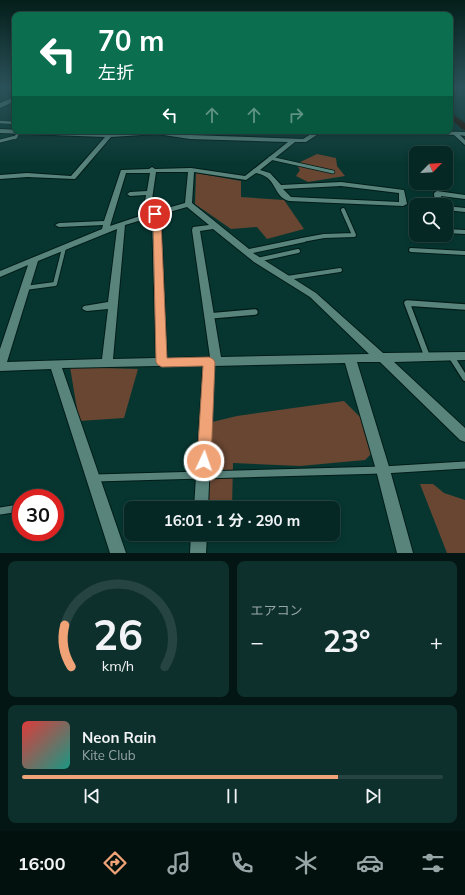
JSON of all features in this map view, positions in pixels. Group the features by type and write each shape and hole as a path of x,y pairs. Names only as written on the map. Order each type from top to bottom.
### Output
{"street":[{"path":"0,131 12,131"},
{"path":"73,134 109,136 133,134"},
{"path":"191,134 304,141 315,134"},
{"path":"453,134 464,134"},
{"path":"456,134 465,143"},
{"path":"0,177 27,175 74,178 109,136"},
{"path":"104,231 123,171 152,169 191,170 246,178 256,171 290,139"},
{"path":"151,216 149,193 152,169"},
{"path":"188,204 191,170"},
{"path":"256,171 269,174 283,196 289,199 345,193 402,191 403,204 345,193 302,187 278,187"},
{"path":"130,194 149,193"},
{"path":"438,198 437,193 465,197"},
{"path":"0,274 121,224 188,204"},
{"path":"188,204 246,252 285,279 313,295 465,436"},
{"path":"453,209 465,210"},
{"path":"151,216 157,220 162,362"},
{"path":"59,225 107,223"},
{"path":"75,224 81,241"},
{"path":"107,363 121,224"},
{"path":"201,501 212,362 208,316 196,228 215,226"},
{"path":"246,252 302,240"},
{"path":"34,261 0,366 465,356"},
{"path":"87,308 113,305"},
{"path":"350,359 383,470 405,553"},
{"path":"55,364 118,553"},
{"path":"198,553 199,541"}],"lane":[{"path":"0,122 12,123"},
{"path":"0,141 16,138 17,134"},
{"path":"270,158 333,172"},
{"path":"302,240 324,236 354,235 343,210"},
{"path":"453,231 465,232"},
{"path":"25,288 55,284 64,248"},
{"path":"411,250 465,254"},
{"path":"257,260 298,251"},
{"path":"285,279 340,270"},
{"path":"427,356 407,303 465,307"},
{"path":"208,316 255,312"},
{"path":"451,356 465,378"},
{"path":"92,478 383,470 465,465"},
{"path":"0,511 12,508"}],"shaded area":[{"path":"317,154 336,158 337,166 345,176 308,182 296,176 300,170 296,164"},
{"path":"196,173 241,181 241,197 284,200 304,229 267,239 257,227 231,229 195,204"},
{"path":"70,367 138,369 124,418 79,421"},
{"path":"344,401 361,418 371,454 365,460 300,466 233,463 232,501 208,501 212,422 237,416"},
{"path":"420,484 433,484 444,493 465,500 465,553 447,553"}],"waterway":[{"path":"453,117 465,127"}],"route":[{"path":"155,214 157,220 162,362 209,362 204,461"}]}
